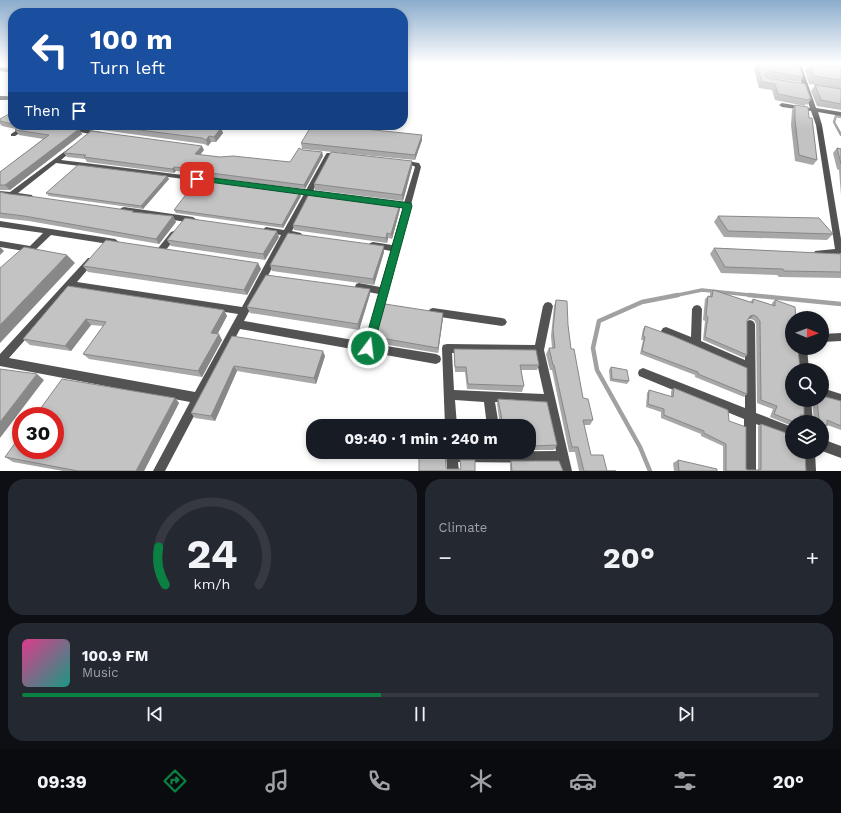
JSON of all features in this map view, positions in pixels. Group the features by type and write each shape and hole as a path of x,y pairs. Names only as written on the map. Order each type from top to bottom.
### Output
{"street":[{"path":"807,86 819,125 839,250 836,253 813,252"},
{"path":"0,98 7,98"},
{"path":"782,105 841,114"},
{"path":"13,135 21,130"},
{"path":"76,130 107,134"},
{"path":"86,137 95,130"},
{"path":"12,194 80,142"},
{"path":"159,471 244,311 267,275 264,265 286,233 329,154"},
{"path":"55,161 323,194"},
{"path":"368,348 384,304 384,291 418,165 414,163 391,161"},
{"path":"0,193 36,198"},
{"path":"384,202 408,206"},
{"path":"114,209 201,221"},
{"path":"162,249 185,219"},
{"path":"0,224 123,244"},
{"path":"255,229 309,236"},
{"path":"21,259 49,232"},
{"path":"0,361 108,241"},
{"path":"0,244 31,249"},
{"path":"364,244 396,249"},
{"path":"70,284 244,311"},
{"path":"347,286 384,291"},
{"path":"548,306 539,350 566,471"},
{"path":"696,343 697,309"},
{"path":"426,311 502,322"},
{"path":"237,324 436,359"},
{"path":"750,324 750,471"},
{"path":"666,331 750,367"},
{"path":"829,338 841,337"},
{"path":"451,419 447,348 539,350"},
{"path":"0,361 198,398"},
{"path":"643,373 785,430"},
{"path":"449,395 550,400"},
{"path":"829,395 841,399"},
{"path":"489,396 492,419"},
{"path":"829,448 841,452"},
{"path":"536,456 562,457"},
{"path":"452,459 453,471"},
{"path":"809,459 810,471"}],"building":[{"path":"776,86 806,86 811,99 808,100 778,94"},
{"path":"815,86 841,89 841,104 821,100"},
{"path":"795,105 808,107 809,118 812,118 817,160 799,155"},
{"path":"8,115 8,123 0,121 0,119"},
{"path":"15,130 78,130 5,185 0,185 0,172 49,135"},
{"path":"140,130 219,130 214,137 209,136 206,140 202,138"},
{"path":"309,130 374,130 422,135 415,155 301,143"},
{"path":"91,131 202,146 195,154 220,157 233,156 290,162 299,148 303,150 322,152 304,185 203,172 205,170 174,167 172,169 84,157 86,155 64,153"},
{"path":"837,148 841,149 841,164"},
{"path":"331,152 412,161 402,195 314,184"},
{"path":"78,165 167,176 141,206 46,193"},
{"path":"198,179 300,192 282,225 174,210"},
{"path":"0,192 133,211 132,212 173,216 156,239 0,213"},
{"path":"310,192 400,204 391,234 387,233 386,238 293,225"},
{"path":"718,216 819,218 833,234 728,231"},
{"path":"185,218 277,231 263,254 167,240"},
{"path":"288,233 384,246 373,279 270,265"},
{"path":"106,240 258,263 244,290 83,266"},
{"path":"24,247 67,255 0,325 0,268"},
{"path":"714,248 841,254 841,272 784,271 783,269 725,267"},
{"path":"266,275 370,289 358,324 247,307"},
{"path":"68,286 224,310 211,333 219,334 198,371 83,354 106,322 86,319 65,346 23,339"},
{"path":"713,290 753,303 753,299 775,306 775,300 795,307 795,311 785,311 785,355 799,355 799,363 785,363 785,407 804,407 804,415 785,415 785,418 774,414 777,406 761,400 760,321 757,317 754,315 750,316 747,321 747,355 705,337 708,317 706,316 708,296 712,297"},
{"path":"556,300 567,301 571,349 574,349 583,398 588,399 593,420 583,420 591,455 603,455 607,471 584,471 578,447 572,447 549,348 555,348 553,330"},
{"path":"385,304 443,313 438,348 375,337"},
{"path":"645,326 673,336 747,368 747,394 698,374 698,372 642,351 645,337 643,336"},
{"path":"232,336 323,351 314,378 234,366 211,416 191,413"},
{"path":"454,349 536,350 539,365 520,365 524,386 468,384 466,367 455,367"},
{"path":"611,367 627,370 629,381 612,379"},
{"path":"0,369 37,374 0,422"},
{"path":"62,379 175,398 136,471 78,471 15,459 64,459 64,407 42,407"},
{"path":"674,388 728,410 729,421 746,427 746,469 761,469 761,424 785,433 785,459 805,459 806,471 726,471 726,444 704,433 704,431 664,415 664,409 648,404 649,390 673,397"},
{"path":"829,398 841,401 841,426 829,421 829,415 819,415 818,407 829,407"},
{"path":"498,399 547,402 557,445 536,446 536,419 502,419"},
{"path":"12,447 12,458 5,457"},
{"path":"419,459 445,459 447,469 461,469 460,460 475,460 475,471 419,471"},
{"path":"678,460 717,469 717,471 679,471"},
{"path":"511,461 559,461 563,471 512,471"}],"waterway":[{"path":"841,117 836,116 834,122 841,135"},
{"path":"675,296 702,290 756,296"},
{"path":"749,295 756,296"},
{"path":"650,471 640,447 597,370 593,348 599,321 642,302 675,296"},
{"path":"756,296 841,304"}],"route":[{"path":"197,179 408,206 368,348"}]}
